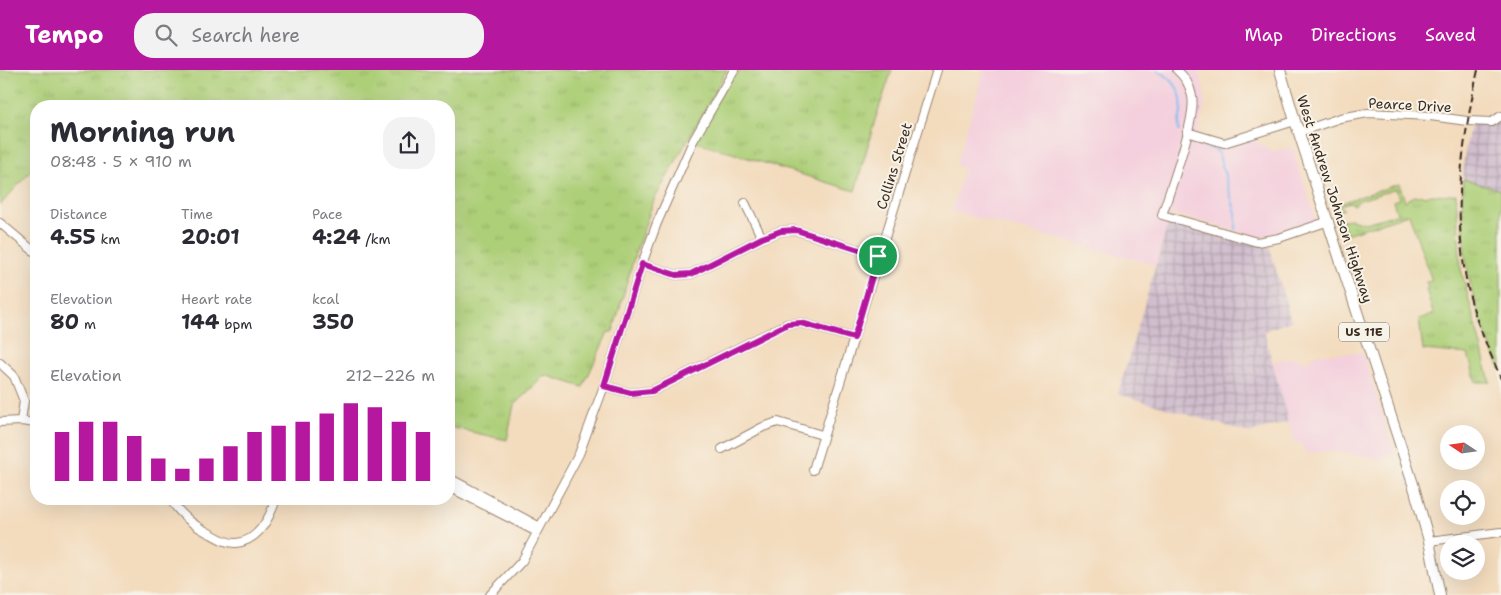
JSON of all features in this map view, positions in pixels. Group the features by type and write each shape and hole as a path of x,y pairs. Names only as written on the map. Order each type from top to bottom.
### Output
{"main road":[{"name":"West Andrew Johnson Highway","path":"1280,70 1414,487 1429,541 1440,595"}],"street":[{"path":"490,595 522,561 579,454 604,386 642,264 657,223 693,141 734,70"},
{"name":"Collins Street","path":"812,470 937,70"},
{"path":"1177,70 1184,76 1192,96 1192,114 1162,215 1257,242 1279,238 1329,221"},
{"name":"Pearce Drive","path":"1299,132 1340,118 1368,114 1430,116 1492,122 1501,116"},
{"path":"1187,132 1224,143 1295,121"},
{"path":"745,203 762,238"},
{"path":"0,223 30,248"},
{"path":"642,264 676,275 691,274 762,238 781,231 796,230 878,256"},
{"path":"604,386 631,393 652,391 788,324 801,323 854,338"},
{"path":"0,363 14,376 24,401 21,421"},
{"path":"0,422 30,422"},
{"path":"722,449 763,427 778,422 822,435"},
{"path":"455,483 467,492 538,529"},
{"path":"455,489 467,492"},
{"path":"174,505 195,526 222,540 236,543 253,538 262,528 273,505"},
{"path":"1429,541 1501,532"}],"shaded area":[{"path":"984,70 1197,70 1203,85 1205,104 1197,136 1215,142 1248,136 1272,152 1292,147 1316,219 1313,223 1260,238 1171,213 1156,265 952,211 964,168 956,166"},
{"path":"1501,116 1501,190 1463,179 1464,159 1471,121 1492,122"},
{"path":"1170,217 1269,245 1291,321 1264,331 1288,422 1250,433 1118,394"},
{"path":"1314,354 1363,354 1395,454 1373,459 1342,451 1305,452 1301,443 1295,443 1272,362 1292,357 1310,362"}],"green space":[{"path":"0,70 727,70 654,200 636,251 613,331 608,332 583,387 545,375 514,405 507,440 455,428 455,100 30,100 30,172 0,205"},
{"path":"740,70 892,70 875,120 855,191 693,141 732,74 737,75"},
{"path":"1463,179 1501,190 1501,369 1480,319 1469,277 1463,235"},
{"path":"1399,184 1405,201 1415,196 1456,194 1461,269 1490,382 1476,382 1468,354 1423,350 1419,319 1433,314 1426,289 1428,288 1426,282 1432,281 1409,214 1346,234 1342,220 1351,219 1365,223 1397,214 1393,201 1399,199 1396,189 1360,200 1354,205 1350,202 1340,205 1344,209 1339,211 1337,204"}],"waterway":[{"path":"1157,70 1173,82 1179,92 1182,105 1178,124 1179,131"},
{"path":"1191,142 1218,152 1236,214 1236,229"}],"railway":[{"path":"1478,70 1467,127 1460,183 1461,239 1470,297 1501,379"}],"route":[{"path":"796,230 878,256 854,338 801,323 788,324 652,391 631,393 604,386 642,264 676,275 691,274 762,238 781,231 796,230"}]}
